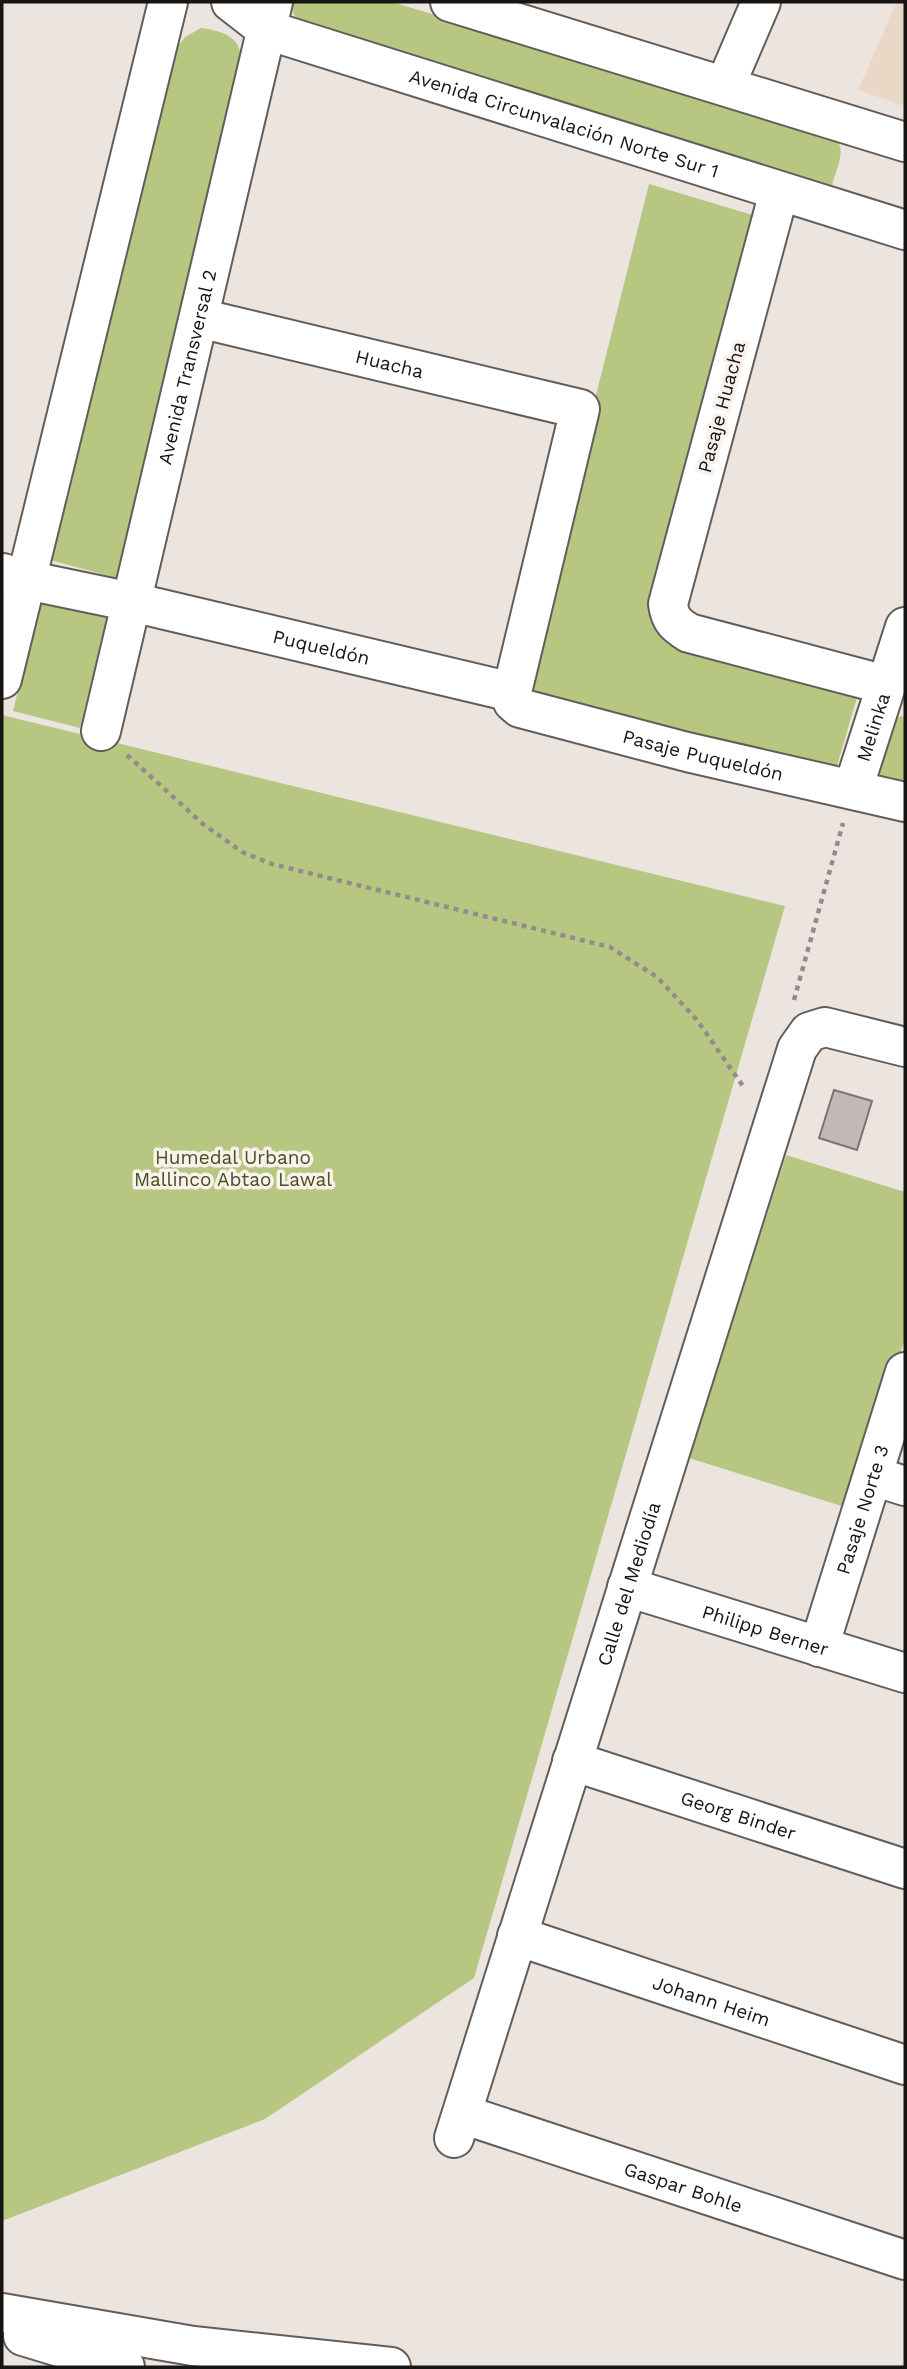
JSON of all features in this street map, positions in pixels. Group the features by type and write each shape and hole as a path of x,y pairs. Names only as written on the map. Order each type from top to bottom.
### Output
{"street":[{"path":"2,679 14,576 168,2"},
{"name":"Avenida Circunvalación Norte Sur 1","path":"231,2 779,192 905,230"},
{"path":"450,2 511,11 725,86 905,142"},
{"path":"725,86 761,2"},
{"name":"Avenida Transversal 2","path":"101,731 270,16"},
{"name":"Pasaje Huacha","path":"779,192 668,604 673,622 689,633 891,698"},
{"name":"Huacha","path":"199,318 580,409 512,692"},
{"name":"Puqueldón","path":"14,576 512,692"},
{"name":"Melinka","path":"853,789 891,698 905,627"},
{"name":"Pasaje Puqueldón","path":"512,692 513,702 520,708 687,752 905,802"},
{"path":"809,1032 825,1027 905,1047"},
{"name":"Calle del Mediodía","path":"458,2126 797,1049 809,1032"},
{"name":"Pasaje Norte 3","path":"819,1647 889,1481 905,1372"},
{"name":"Philipp Berner","path":"627,1587 905,1674"},
{"name":"Georg Binder","path":"572,1761 905,1869"},
{"name":"Johann Heim","path":"517,1936 905,2065"},
{"name":"Gaspar Bohle","path":"458,2126 905,2260"},
{"path":"2,2313 193,2346 391,2367"},
{"path":"2,2328 36,2341 125,2367"}],"path":[{"path":"101,731 203,824 242,852 272,864 610,947 657,977 697,1020 772,1127"},
{"path":"809,1032 794,1000 853,789"}],"shaded area":[{"path":"897,2 905,2 905,106 858,90"}],"green space":[{"path":"290,2 392,2 827,134 839,143 837,171 832,185 299,20 294,15"},
{"path":"201,28 223,33 234,40 238,45 241,60 117,578 50,560 174,52 185,37"},
{"path":"649,184 759,217 658,608 858,694 837,766 829,773 522,690"},
{"path":"41,598 108,615 80,728 13,711"},
{"name":"Humedal Urbano Mallinco Abtao Lawal","path":"2,715 785,906 474,1978 265,2119 2,2221"},
{"path":"905,717 905,795 873,783 895,719"},
{"path":"786,1155 905,1192 905,1338 851,1509 689,1458"}],"building":[{"path":"834,1090 872,1101 857,1150 819,1138"}]}
